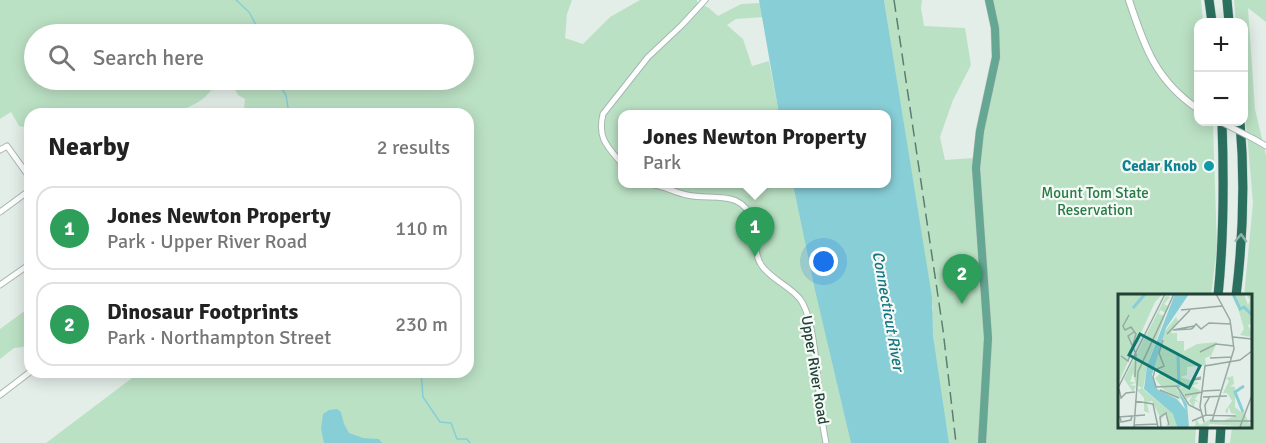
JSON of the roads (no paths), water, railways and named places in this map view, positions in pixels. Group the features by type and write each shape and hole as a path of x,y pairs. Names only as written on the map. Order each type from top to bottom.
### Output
{"highway":[{"path":"1209,0 1211,18"},
{"path":"1227,0 1229,18"},
{"path":"1218,294 1224,225 1221,126"},
{"path":"1236,294 1241,246 1243,178 1240,126"},
{"path":"1203,443 1204,428"},
{"path":"1220,443 1221,428"}],"main road":[{"path":"982,443 988,338 976,168 980,131 996,57 995,28 989,0"}],"street":[{"path":"618,159 602,139 603,114 648,57 666,38 682,26 705,0"},
{"path":"1130,0 1141,36 1154,66 1182,98 1194,106"},
{"path":"1229,126 1266,146"},
{"path":"0,150 8,147 24,170"},
{"name":"Upper River Road","path":"669,188 697,197 729,197 748,212 754,224 760,264 766,272 801,300 806,312 817,366 826,443"},
{"path":"0,212 24,194"},
{"path":"0,285 24,268"},
{"path":"0,395 24,377"}],"water":[{"name":"Connecticut River","path":"759,0 884,0 932,297 933,336 949,443 851,443 794,188 891,188 891,110 778,110"},
{"path":"337,409 341,412 349,433 363,438 379,439 382,443 324,443 321,429 323,414"}],"waterway":[{"path":"236,0 249,12 256,24"},
{"path":"282,90 286,95 288,108"},
{"path":"421,378 423,397 440,422 451,423 457,439 467,439 470,443"}],"railway":[{"path":"894,0 943,330 956,443"}],"place":[{"name":"Cedar Knob","path":"1209,166"},
{"name":"Jones Newton Property","path":"755,257"},
{"name":"Dinosaur Footprints","path":"962,304"}],"park label":[{"name":"Mount Tom State Reservation","path":"1095,202"}]}
